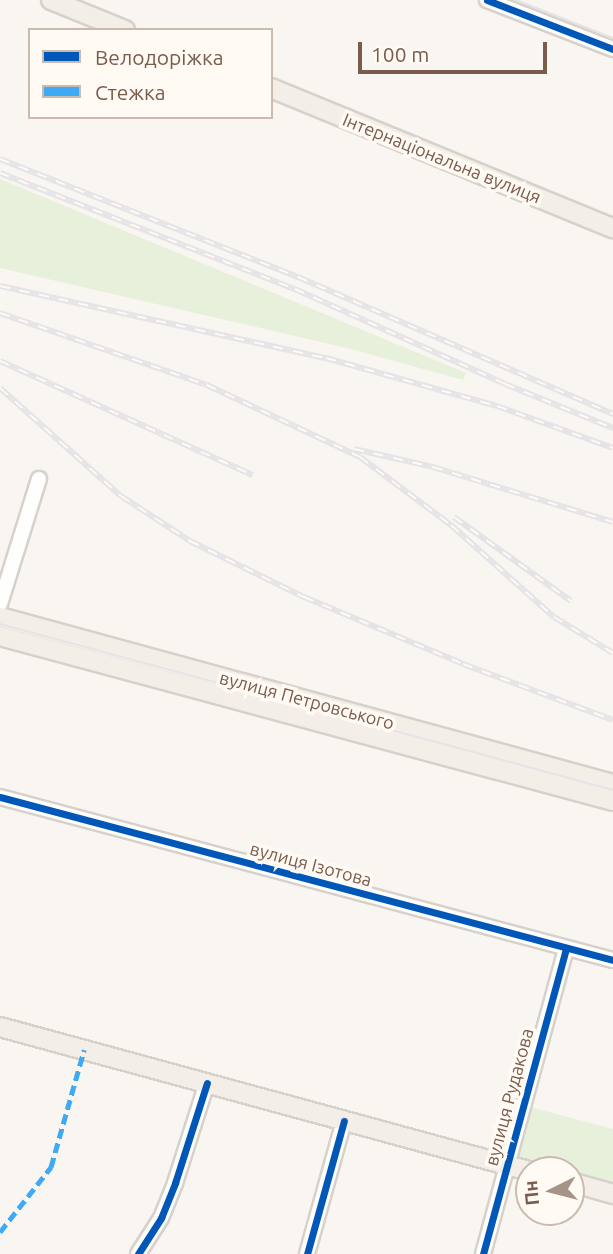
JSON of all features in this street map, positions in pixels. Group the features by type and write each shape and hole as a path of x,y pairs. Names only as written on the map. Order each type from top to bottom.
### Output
{"main road":[{"path":"51,0 120,28"},
{"name":"Інтернаціональна вулиця","path":"273,89 613,228"},
{"name":"вулиця Петровського","path":"0,617 613,784"},
{"name":"вулиця Петровського","path":"0,636 613,801"},
{"path":"0,1027 515,1167"},
{"path":"585,1186 613,1194"}],"street":[{"path":"487,0 613,49"},
{"path":"0,604 39,479"},
{"name":"вулиця Ізотова","path":"0,797 613,960"},
{"name":"вулиця Рудакова","path":"483,1254 566,948"},
{"path":"138,1254 161,1218 176,1183 207,1083"},
{"path":"307,1254 344,1121"}],"green space":[{"path":"0,179 466,373 463,380 351,349 0,268"},
{"path":"530,1107 613,1129 613,1184 585,1176 585,1156 517,1156"}],"tram line":[{"path":"516,0 613,38"},
{"path":"0,624 613,790"}],"railway":[{"path":"0,159 298,277 613,414"},
{"path":"0,173 295,289 505,384 613,428"},
{"path":"0,286 326,358 497,406 613,448"},
{"path":"0,313 207,385 360,457 451,525 554,617 613,653"},
{"path":"0,361 252,475"},
{"path":"0,388 121,496 190,541 304,597 463,664 613,720"},
{"path":"354,449 433,467 613,522"},
{"path":"454,517 571,601"}],"marked path":[{"path":"0,1232 51,1167 84,1050"}],"cycle path":[{"path":"487,0 613,49"},
{"path":"0,797 613,960"},
{"path":"483,1254 566,948"},
{"path":"138,1254 161,1218 207,1083"},
{"path":"307,1254 344,1121"}]}
